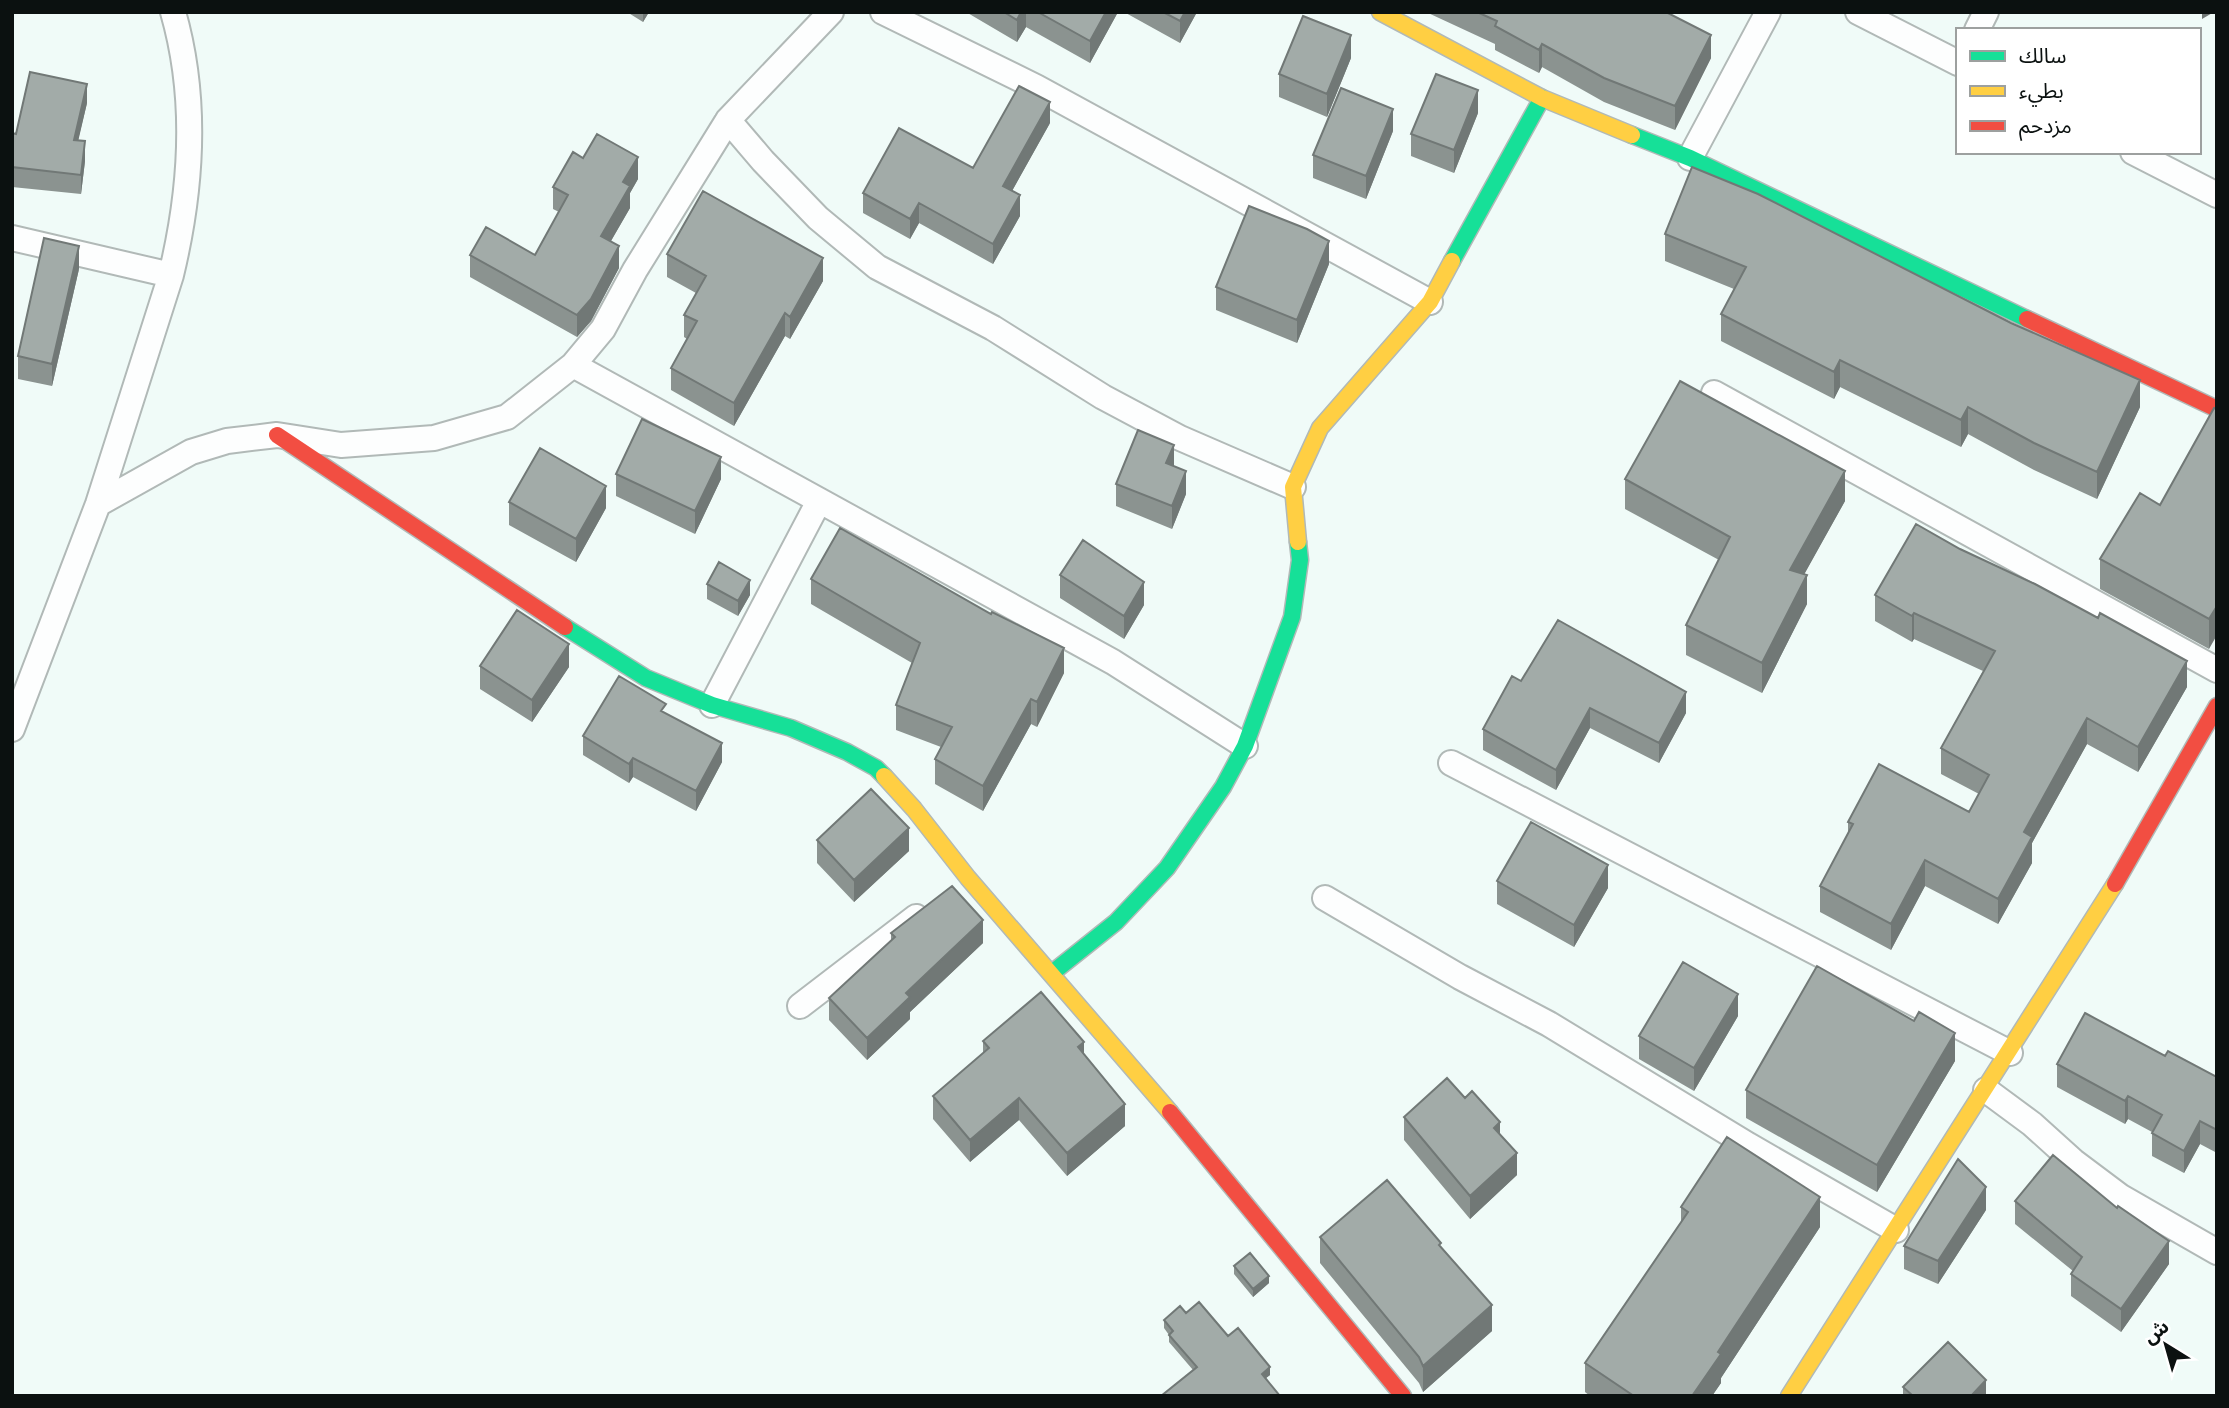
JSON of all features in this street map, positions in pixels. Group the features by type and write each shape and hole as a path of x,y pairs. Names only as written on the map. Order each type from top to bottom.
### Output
{"street":[{"path":"12,729 98,504 171,275 185,209 190,141 184,63 173,12"},
{"path":"98,504 191,452 227,441 277,435 341,445 434,438 507,418 573,365 603,329 635,270 728,120 831,12"},
{"path":"883,12 1036,87 1430,302"},
{"path":"1380,12 1542,98 1690,158 2217,409"},
{"path":"1690,158 1768,12"},
{"path":"1858,12 1956,62"},
{"path":"1978,28 1986,12"},
{"path":"1052,973 1116,922 1167,868 1223,787 1245,746 1292,618 1300,560 1293,486 1320,428 1430,302 1542,98"},
{"path":"728,120 818,218 877,267 993,328 1103,397 1169,432 1293,486"},
{"path":"2137,154 2215,190"},
{"path":"12,238 171,275"},
{"path":"573,365 1113,662 1245,746"},
{"path":"1714,393 2217,670"},
{"path":"277,435 646,678 712,705 790,728 847,752 876,768 914,809 968,877 1153,1091 1403,1396"},
{"path":"712,705 819,500"},
{"path":"1789,1396 2113,888 2217,706"},
{"path":"1451,763 2010,1053"},
{"path":"800,1006 968,877"},
{"path":"1325,898 1461,977 1549,1024 1748,1145 1896,1230"},
{"path":"1986,1090 2121,1197 2217,1252"}],"building":[{"path":"1004,12 1021,12 1017,20"},
{"path":"1038,12 1106,12 1090,41"},
{"path":"1163,12 1185,12 1180,21"},
{"path":"1477,12 1666,12 1711,35 1675,106 1604,78 1542,44 1539,50 1495,26 1497,21"},
{"path":"1303,16 1351,35 1327,94 1279,74"},
{"path":"30,72 87,84 74,140 85,141 81,175 12,167 12,133 16,134"},
{"path":"1436,74 1478,90 1454,150 1411,134"},
{"path":"1019,86 1050,102 1003,186 1020,195 993,244 919,203 910,219 863,193 899,128 973,168"},
{"path":"1341,88 1393,109 1366,176 1313,155"},
{"path":"597,134 638,157 623,182 630,186 601,236 619,246 591,299 577,315 470,255 486,227 535,255 568,195 553,187 573,152 583,158"},
{"path":"1692,167 1758,194 2011,323 2140,380 2097,472 2034,443 1968,407 1961,420 1840,360 1834,372 1721,314 1746,267 1665,234"},
{"path":"703,191 823,258 790,317 785,313 734,403 671,368 697,321 684,315 706,276 667,254"},
{"path":"1249,206 1307,229 1329,241 1297,320 1216,287"},
{"path":"44,238 79,246 52,364 18,356"},
{"path":"1680,381 1845,471 1790,570 1807,575 1762,663 1686,625 1730,537 1625,479"},
{"path":"2214,408 2217,409 2217,606 2209,619 2100,559 2140,493 2160,505"},
{"path":"642,419 721,457 695,511 616,474"},
{"path":"1138,430 1174,445 1166,463 1186,471 1172,506 1116,484"},
{"path":"540,448 606,486 576,539 509,502"},
{"path":"1916,524 2098,618 2100,613 2187,661 2138,747 2087,718 2024,832 2032,837 1998,899 1925,860 1891,924 1820,886 1853,824 1848,822 1879,764 1969,812 1989,775 1941,748 1995,651 1914,613 1912,616 1875,595"},
{"path":"840,528 991,614 992,612 1064,648 1037,702 1031,699 983,786 935,759 952,727 896,705 920,643 811,579"},
{"path":"1083,540 1144,582 1124,616 1060,575"},
{"path":"719,562 750,580 738,601 707,584"},
{"path":"517,610 569,644 532,700 480,666"},
{"path":"1558,620 1686,692 1659,743 1590,708 1556,770 1483,729 1512,676 1521,681"},
{"path":"619,676 666,704 661,711 722,743 696,791 633,758 629,764 583,736"},
{"path":"871,789 909,828 854,880 817,840"},
{"path":"1531,822 1608,865 1574,925 1497,881"},
{"path":"952,886 983,920 906,993 910,997 867,1038 829,998 895,937 891,933"},
{"path":"1683,962 1738,994 1694,1068 1639,1036"},
{"path":"1817,966 1914,1021 1919,1012 1955,1033 1877,1165 1746,1090"},
{"path":"1041,992 1084,1042 1078,1047 1125,1104 1067,1153 1019,1098 970,1140 933,1096 989,1048 983,1041"},
{"path":"2085,1013 2165,1056 2168,1051 2217,1077 2217,1130 2200,1121 2184,1151 2152,1133 2162,1115 2128,1096 2125,1101 2057,1064"},
{"path":"1447,1078 1465,1098 1472,1091 1500,1122 1494,1128 1517,1153 1470,1196 1404,1117"},
{"path":"1727,1137 1820,1197 1692,1396 1634,1396 1585,1363 1688,1212 1681,1207"},
{"path":"2053,1155 2117,1208 2118,1206 2169,1241 2121,1309 2071,1274 2082,1257 2015,1201"},
{"path":"1958,1159 1986,1187 1938,1261 1904,1246"},
{"path":"1387,1180 1492,1305 1423,1366 1419,1357 1320,1237"},
{"path":"1250,1253 1269,1276 1253,1289 1234,1266"},
{"path":"1199,1302 1228,1336 1238,1328 1270,1367 1262,1374 1280,1396 1161,1396 1197,1367 1169,1335 1173,1331 1164,1320 1180,1306 1186,1313"},
{"path":"1948,1342 1986,1380 1971,1396 1913,1396 1903,1387"}],"traffic: fast":[{"path":"1452,261 1542,98"},
{"path":"1632,135 1690,158 2027,319"},
{"path":"1052,973 1116,922 1167,868 1223,787 1245,746 1292,617 1300,560 1298,542"},
{"path":"565,627 646,678 712,705 791,728 847,752 876,768 884,776"}],"traffic: slow":[{"path":"1380,12 1542,98 1632,135"},
{"path":"1298,542 1293,487 1320,428 1430,302 1452,261"},
{"path":"884,776 914,809 968,878 1170,1112"},
{"path":"1789,1396 2115,884"}],"traffic: jam":[{"path":"2027,319 2217,409"},
{"path":"277,435 565,627"},
{"path":"2115,884 2217,706"},
{"path":"1170,1112 1403,1396"}]}
